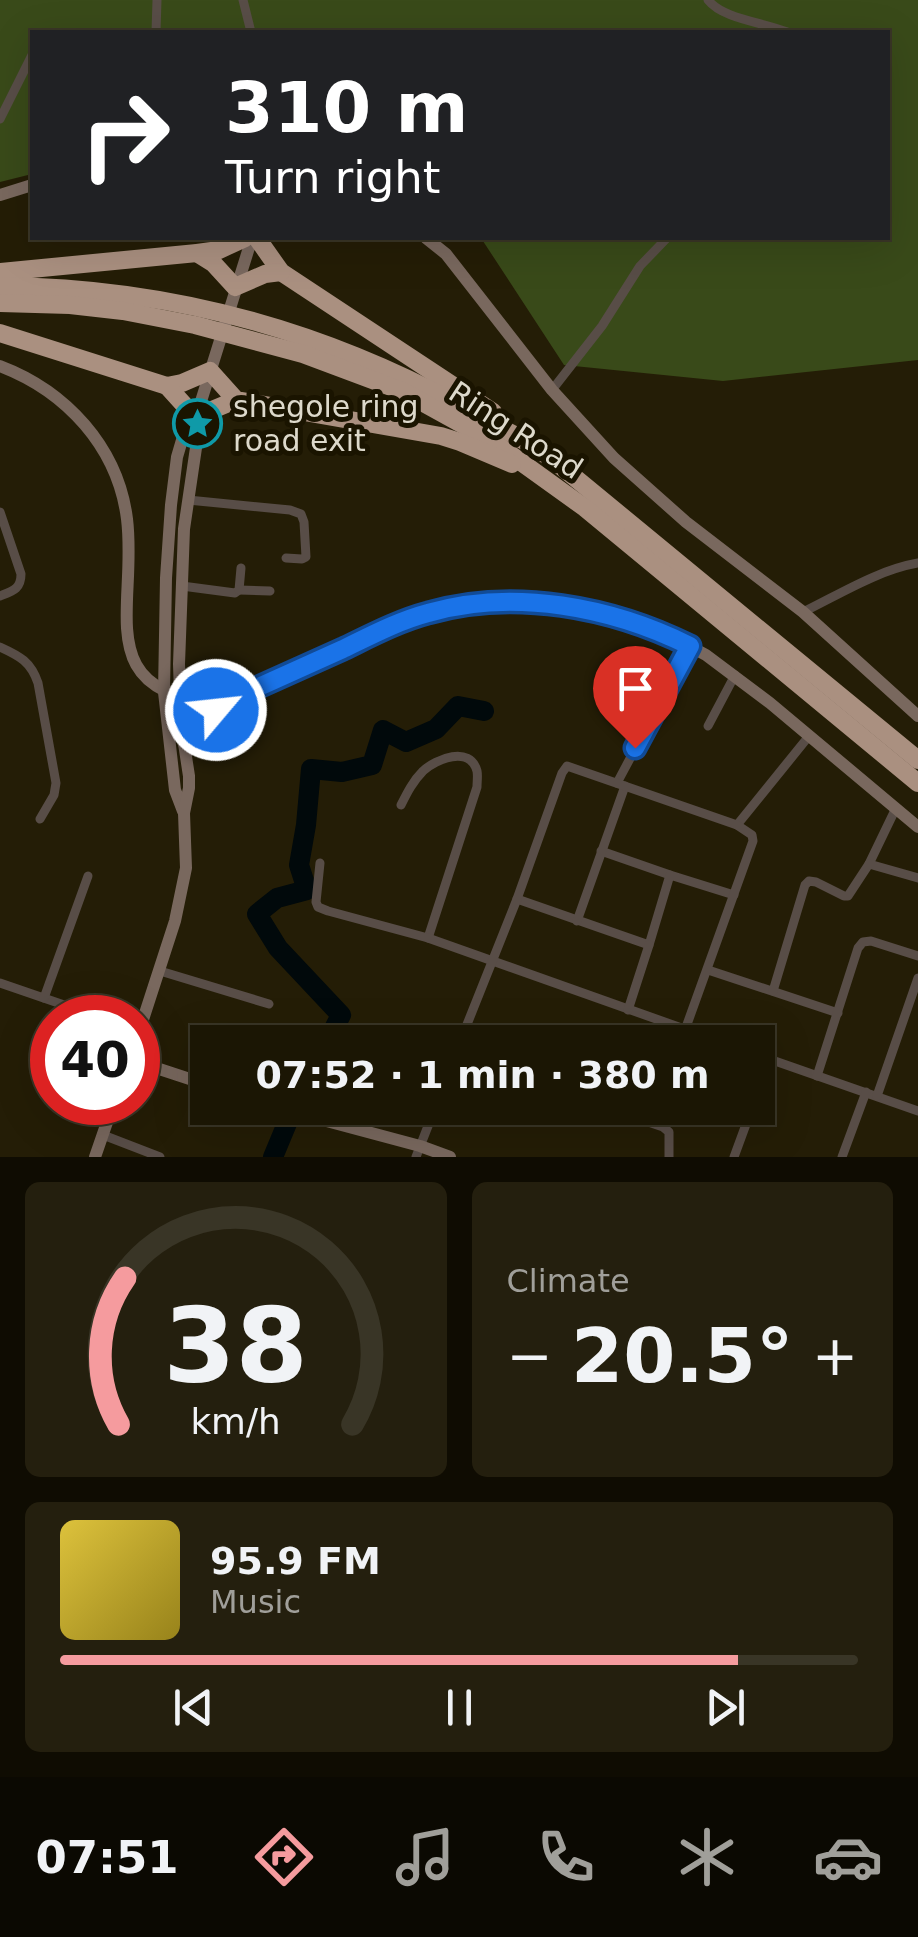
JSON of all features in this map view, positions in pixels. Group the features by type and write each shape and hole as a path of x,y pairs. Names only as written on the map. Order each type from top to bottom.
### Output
{"highway":[{"path":"0,272 197,253 246,240"},
{"path":"253,240 281,272 501,417 523,438"},
{"path":"197,253 213,263 234,290 265,274 281,272"},
{"name":"Ring Road","path":"0,286 120,292 191,304 249,319 385,366 523,438 918,760"},
{"name":"Ring Road","path":"0,303 70,305 195,325 304,354 402,392 510,452 584,508 918,783"},
{"path":"0,333 167,386 210,371 236,400"},
{"path":"167,386 194,422 236,400 441,436 496,456 549,484"}],"main road":[{"path":"0,195 30,185"},
{"path":"184,813 175,790 164,692 171,505 182,440 194,422 250,240"},
{"path":"428,240 446,254 552,390 644,486 803,612 918,716"},
{"path":"0,366 42,386 64,402 94,435 110,462 127,517 128,644 142,671 164,692 223,703"},
{"path":"151,995 175,920 186,868 184,813 189,788 179,696 188,500 197,441 194,422"},
{"path":"184,744 223,703 427,613 483,603 516,602 589,610 665,634 735,675 918,827"},
{"path":"160,1069 190,1078"},
{"path":"95,1157 106,1125"},
{"path":"338,1125 418,1152 450,1157"}],"street":[{"path":"156,30 157,0"},
{"path":"243,0 250,30"},
{"path":"708,0 716,11 781,30"},
{"path":"0,119 30,59"},
{"path":"552,390 602,326 640,266 665,240"},
{"path":"188,500 302,514 306,557 286,558"},
{"path":"0,512 21,574 17,590 0,596"},
{"path":"803,612 882,574 918,563"},
{"path":"239,590 242,568"},
{"path":"182,586 270,591"},
{"path":"577,921 621,784 690,646"},
{"path":"0,647 24,660 34,670 38,684 56,783 54,795 40,819"},
{"path":"708,726 735,675"},
{"path":"737,826 809,736"},
{"path":"402,806 420,774 434,762 461,756 476,769 478,787 428,938"},
{"path":"467,1025 564,768 573,768 737,826 752,835 687,1025"},
{"path":"773,991 805,885 816,882 848,896 869,864 896,808"},
{"path":"601,850 670,876 734,894"},
{"path":"320,864 318,907 428,938 671,1025"},
{"path":"869,864 918,878"},
{"path":"45,995 88,876"},
{"path":"628,1010 670,876"},
{"path":"517,899 648,944"},
{"path":"817,1076 863,942 918,956"},
{"path":"160,970 269,1004"},
{"path":"708,970 838,1013"},
{"path":"877,1096 918,978"},
{"path":"0,983 35,995"},
{"path":"775,1062 918,1111"},
{"path":"842,1157 866,1092"},
{"path":"418,1152 428,1125"},
{"path":"657,1125 670,1132 670,1157"},
{"path":"734,1157 746,1125"},
{"path":"102,1136 160,1157"}],"green space":[{"path":"0,0 918,0 918,360 723,381 564,365 482,240 890,240 890,30 30,30 30,174 0,182"}],"waterway":[{"path":"336,1025 341,1015 278,948 257,914 277,898 307,890 299,865 311,769 342,772 372,765 383,730 406,742 436,729 458,706 484,711"},
{"path":"273,1157 286,1125"}],"place":[{"name":"shegole ring road exit","path":"198,423"}],"route":[{"path":"216,710 223,703 393,625 455,606 516,602 589,610 627,620 690,646 635,748"}]}
